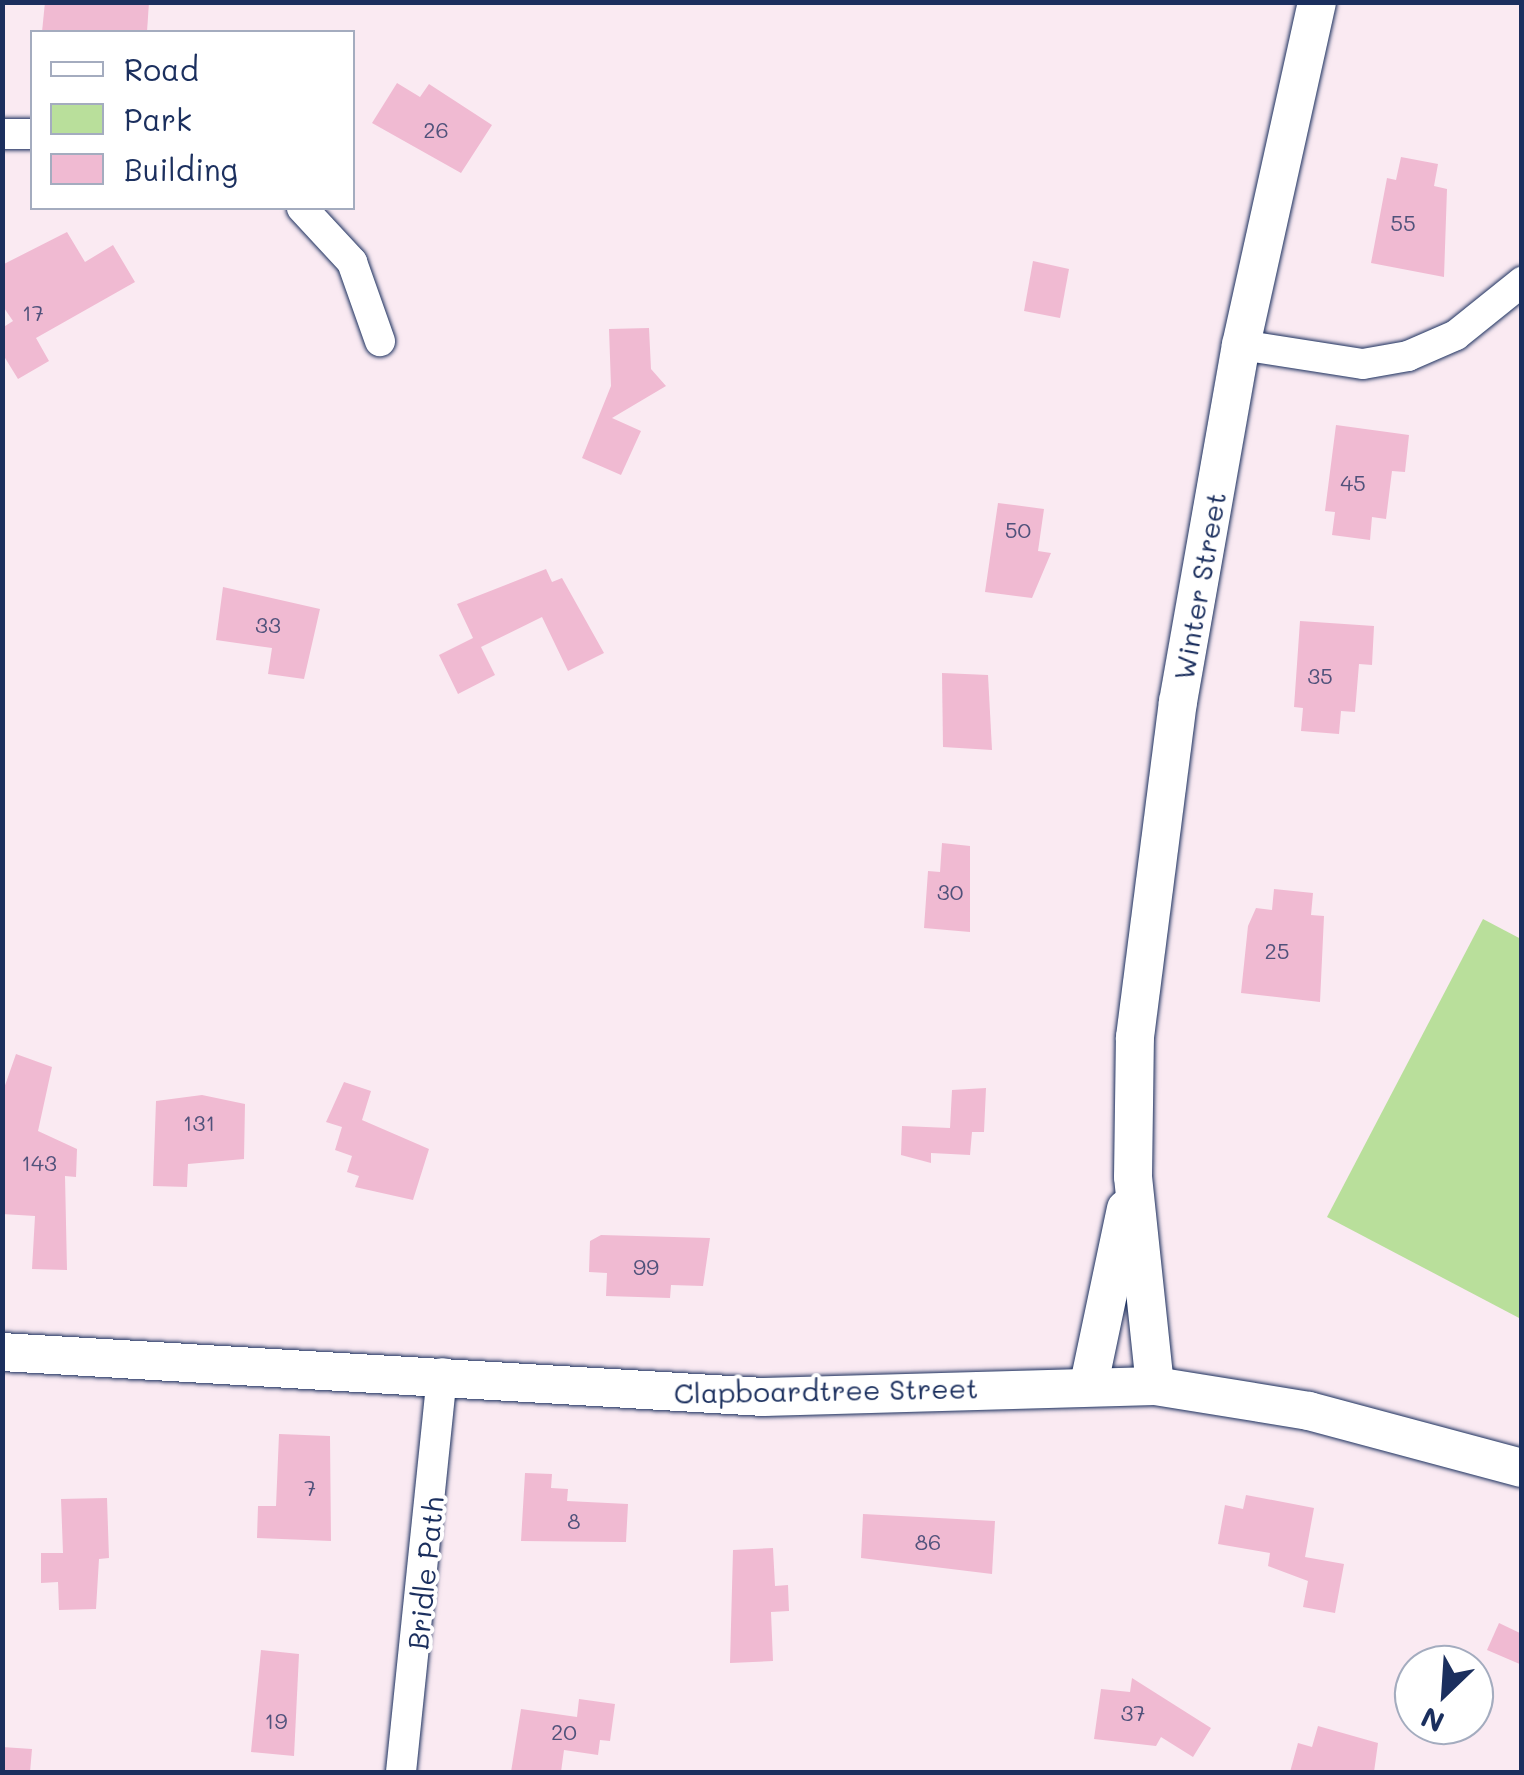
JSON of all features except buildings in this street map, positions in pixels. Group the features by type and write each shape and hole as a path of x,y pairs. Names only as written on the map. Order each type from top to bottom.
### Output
{"street":[{"name":"Winter Street","path":"1156,1386 1132,1177 1136,1036 1176,718 1242,346 1318,2"},
{"path":"2,134 30,134"},
{"path":"304,210 352,262 380,341"},
{"path":"1242,346 1362,364 1408,356 1456,335 1522,282"},
{"name":"Winter Street","path":"1089,1384 1132,1177"},
{"name":"Clapboardtree Street","path":"2,1352 442,1373 764,1397 1089,1384 1156,1386 1309,1411 1522,1468"},
{"name":"Bridle Path","path":"401,1772 442,1373"}],"green space":[{"path":"1483,919 1521,939 1521,1319 1327,1217"}]}
